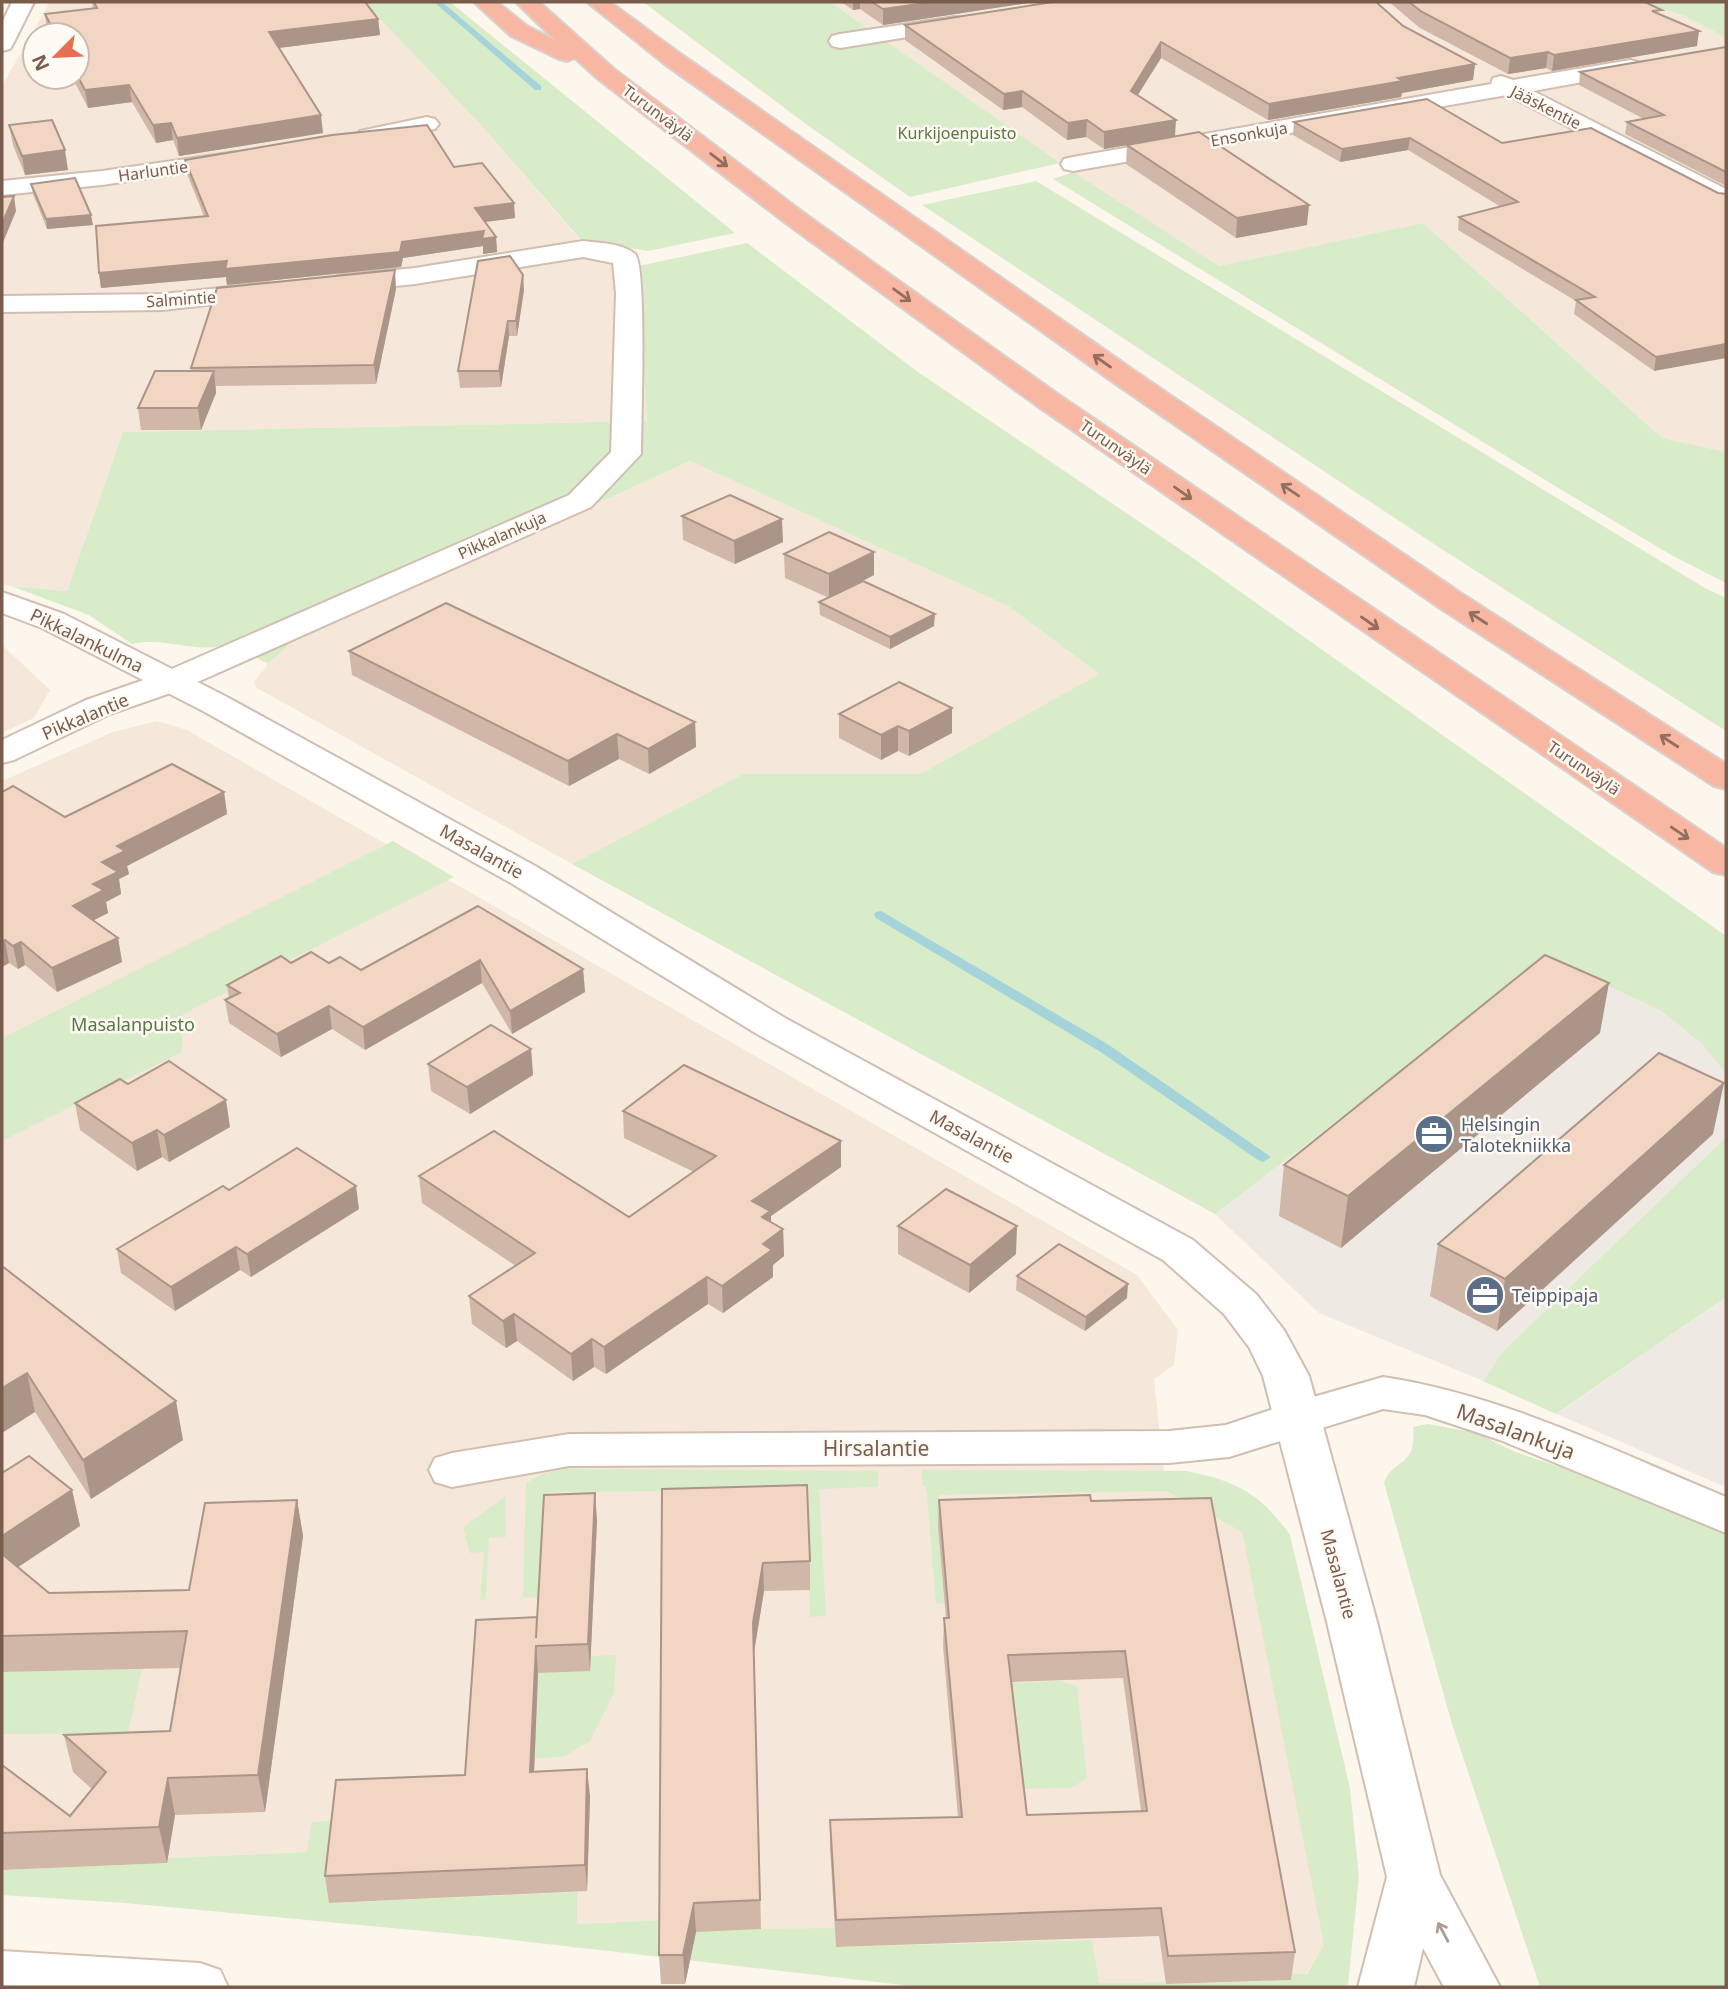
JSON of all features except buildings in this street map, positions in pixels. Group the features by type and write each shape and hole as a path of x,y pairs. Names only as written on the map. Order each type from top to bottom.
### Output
{"highway":[{"path":"484,2 519,31 606,74"},
{"name":"Turunväylä","path":"527,2 606,74 796,219 1046,399 1726,864"},
{"path":"597,2 685,68 1126,378 1440,593 1726,779"}],"street":[{"path":"2,44 23,2"},
{"path":"840,41 972,20"},
{"name":"Ensonkuja","path":"1073,164 1652,63"},
{"name":"Jääskentie","path":"1472,68 1726,199"},
{"path":"342,141 427,124"},
{"name":"Harluntie","path":"2,187 102,178 257,155"},
{"name":"Pikkalankuja","path":"170,682 580,500 626,454 629,293 626,259 610,252 583,249 415,276 323,285"},
{"name":"Salmintie","path":"2,304 163,302 296,288"},
{"name":"Pikkalankulma","path":"2,602 54,621 170,682"},
{"name":"Pikkalantie","path":"2,753 98,706 170,682"},
{"name":"Masalantie","path":"170,682 215,704 524,875 771,1026 1178,1250 1240,1304 1268,1341 1286,1376 1352,1622 1414,1877 1472,1987"},
{"name":"Masalankuja","path":"1298,1417 1383,1393 1429,1400 1516,1429 1726,1516"},
{"name":"Hirsalantie","path":"452,1470 569,1450 1169,1447 1229,1441 1298,1417"},
{"name":"Masalantie","path":"1386,1987 1414,1877"},
{"path":"2,1974 200,1987"}],"shaded area":[{"path":"50,2 364,2 480,124 580,240 632,248 638,266 647,421 123,432 67,591 2,585 2,86 21,53 21,91 91,91 91,21 39,21"},
{"path":"830,2 1641,2 1685,16 1726,38 1726,452 1662,438 1423,223 1219,266 1075,174"},
{"path":"690,461 1008,606 1099,674 920,774 743,774 572,864 257,688 254,682 268,664 291,643"},
{"path":"2,645 50,690 34,718 2,733"},
{"path":"157,721 187,730 1137,1275 1178,1330 1174,1365 1154,1379 1166,1491 1242,1532 1325,1945 1306,1974 1290,1975 1291,1980 1099,1983 1091,1940 836,1947 835,1929 761,1929 661,1920 576,1924 577,1892 329,1903 307,1852 168,1858 167,1863 2,1870 2,781 113,732"},
{"path":"1531,973 1604,984 1661,1011 1702,1044 1726,1074 1726,1137 1504,1350 1483,1381 1319,1313 1215,1214"},
{"path":"1726,1297 1726,1484 1723,1486 1557,1414"}],"green space":[{"path":"364,2 450,2 735,233 648,251 581,240 480,124"},
{"name":"Kurkijoenpuisto","path":"643,2 830,2 1060,163 910,197 810,127"},
{"path":"1641,2 1726,2 1726,38 1685,16"},
{"path":"1073,172 1219,266 1423,223 1662,438 1726,452 1726,583 1673,556 1555,486 1053,179"},
{"path":"1036,181 1705,588 1726,598 1726,731 1440,548 922,205"},
{"path":"747,243 918,372 1190,556 1726,936 1726,1074 1702,1044 1661,1011 1604,984 1531,973 1215,1214 572,864 743,774 920,774 1099,674 1008,606 690,461 291,643 268,664 231,643 206,648 157,642 132,644 89,615 11,586 67,591 123,432 647,421 638,266"},
{"name":"Masalanpuisto","path":"393,841 454,877 183,1014 182,1052 2,1141 2,1038"},
{"path":"1726,1137 1726,1297 1556,1414 1483,1381 1504,1350"},
{"path":"1428,1424 1477,1433 1515,1452 1589,1476 1726,1533 1726,1987 1540,1987 1452,1724 1384,1483 1393,1469 1408,1456 1413,1440 1413,1427"},
{"path":"562,1469 878,1471 878,1487 819,1489 826,1616 810,1617 805,1490 549,1492 542,1598 523,1597 526,1483 542,1474"},
{"path":"922,1470 1186,1471 1233,1484 1257,1498 1279,1520 1290,1535 1350,1788 1359,1877 1348,1985 920,1987 487,1937 125,1903 2,1895 2,1870 167,1863 168,1858 307,1852 312,1822 338,1820 330,1903 577,1892 577,1924 661,1920 761,1929 835,1928 836,1947 1092,1940 1099,1983 1291,1980 1290,1974 1307,1974 1324,1945 1242,1532 1166,1491 939,1495 943,1527 938,1527 945,1603 936,1604 927,1495 925,1486 922,1485"},
{"path":"505,1497 506,1537 489,1538 486,1599 480,1600 484,1552 470,1553 463,1527"},
{"path":"616,1655 614,1693 590,1741 563,1757 534,1758 538,1673 589,1671 591,1656"},
{"path":"142,1669 128,1733 2,1734 2,1672"},
{"path":"1059,1681 1077,1686 1087,1778 1071,1788 1019,1789 1007,1683"}],"waterway":[{"path":"438,2 538,88"},
{"path":"881,915 1104,1048 1263,1157"}],"place":[{"name":"Helsingin Talotekniikka","path":"1434,1134"},
{"name":"Teippipaja","path":"1485,1295"}]}
